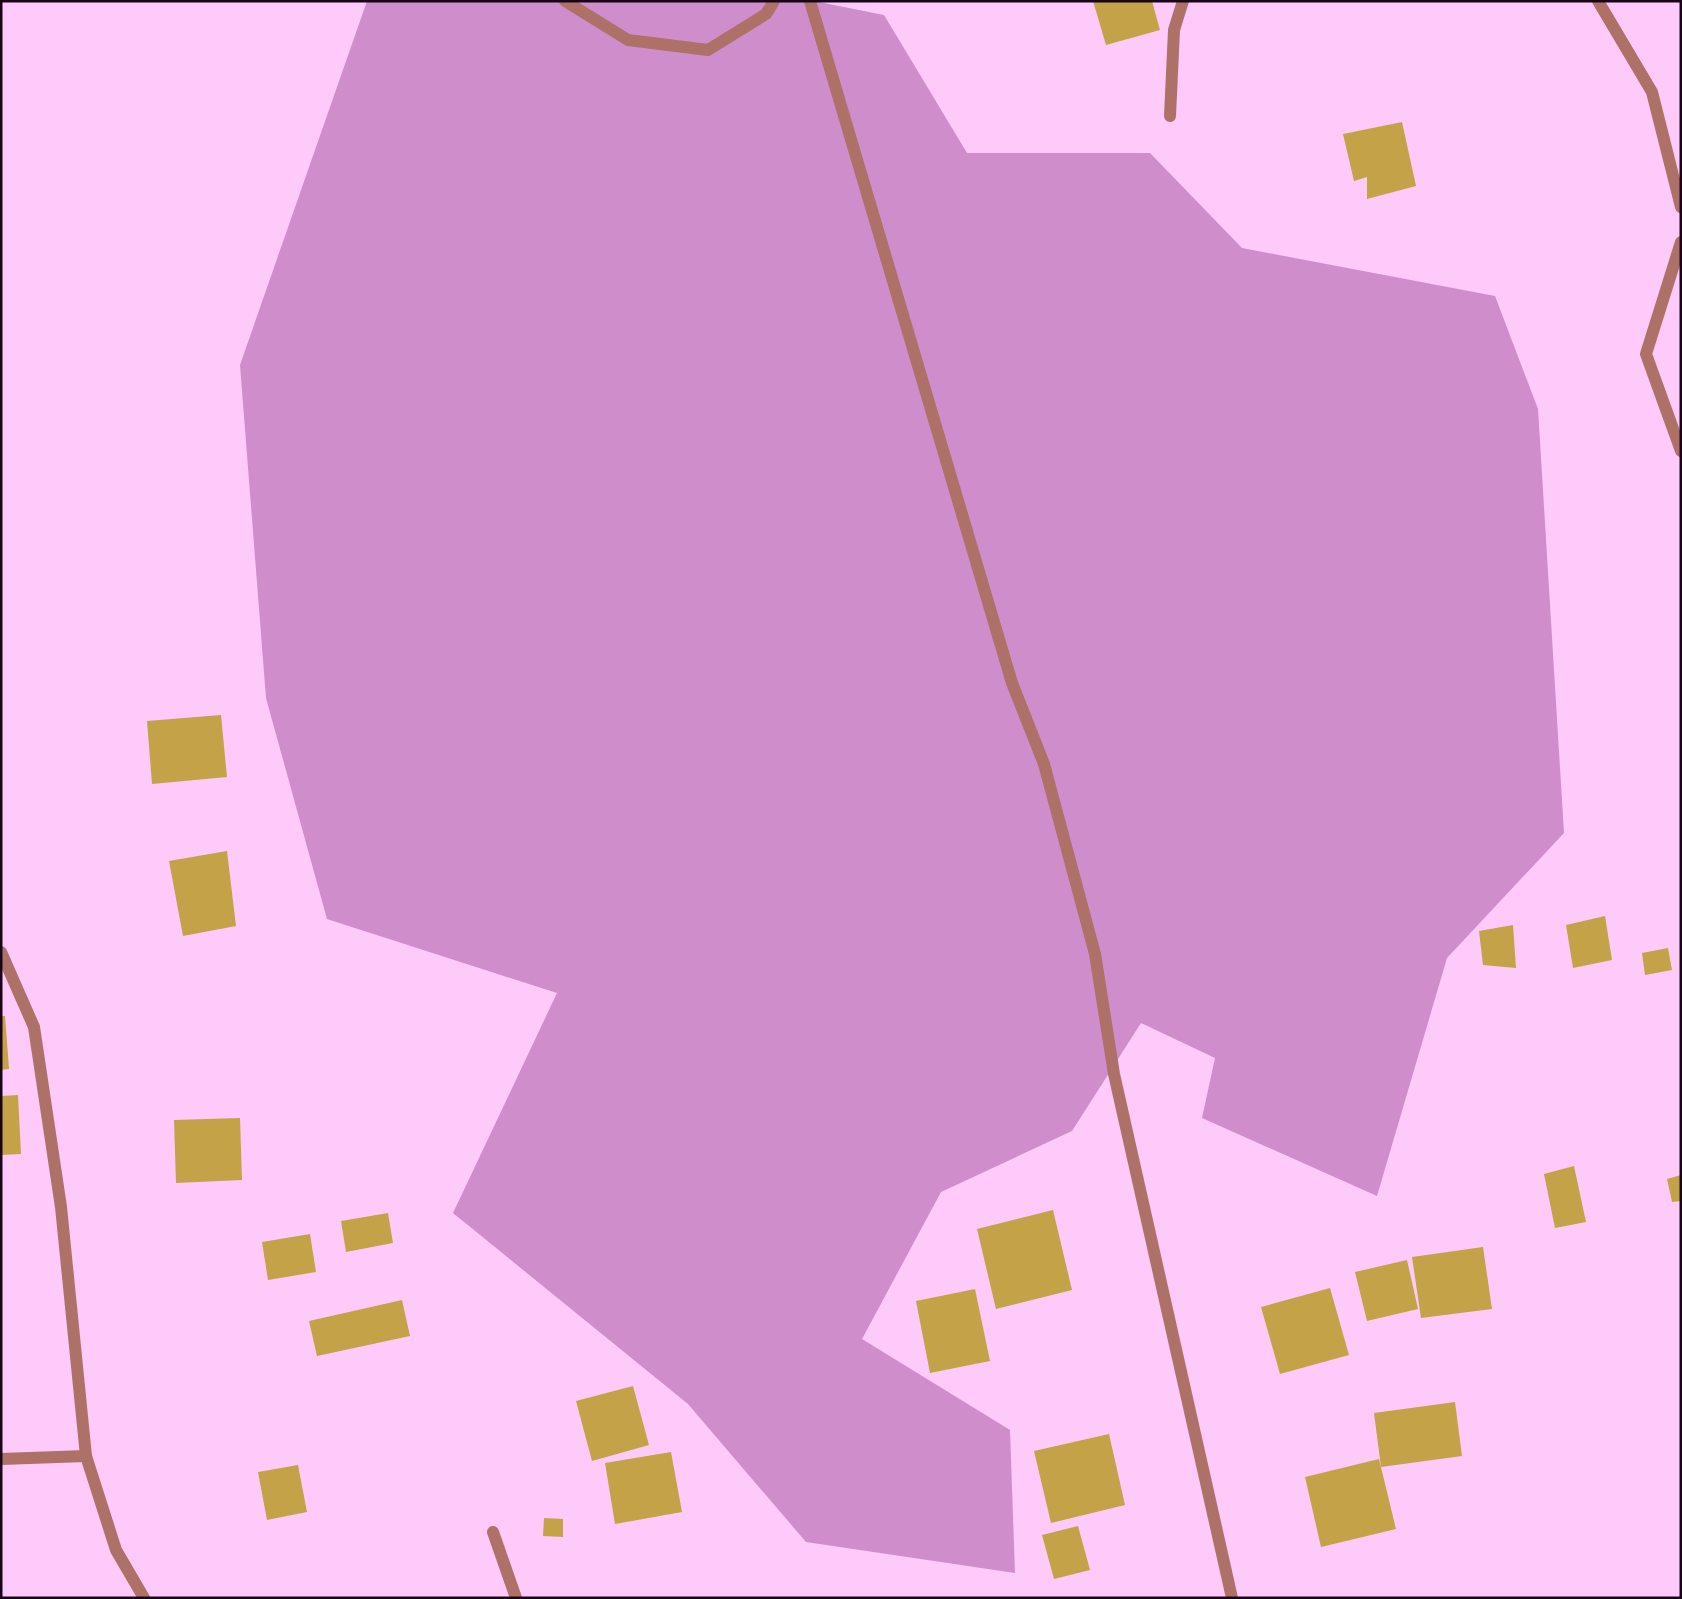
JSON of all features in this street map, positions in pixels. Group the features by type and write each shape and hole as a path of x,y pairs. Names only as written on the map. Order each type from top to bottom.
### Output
{"street":[{"path":"565,1 628,40 708,50 766,14 774,1"},
{"path":"810,1 1012,682 1044,764 1095,954 1114,1074 1232,1598"},
{"path":"1170,116 1174,30 1183,1"},
{"path":"1598,1 1652,92 1681,206"},
{"path":"1681,242 1646,354 1681,451"},
{"path":"1,952 34,1027 61,1208 86,1456 116,1550 144,1598"},
{"path":"1,1458 86,1456"},
{"path":"493,1532 516,1598"}],"shaded area":[{"path":"367,1 814,1 884,15 967,153 1150,153 1242,248 1495,296 1538,409 1564,833 1447,958 1377,1196 1202,1118 1215,1058 1141,1023 1072,1131 941,1192 862,1339 1010,1430 1015,1573 806,1542 688,1404 453,1213 557,993 327,919 266,698 240,365"}],"building":[{"path":"1093,1 1152,1 1160,30 1106,45"},
{"path":"1402,122 1416,186 1367,199 1367,177 1354,181 1343,134"},
{"path":"221,715 227,777 152,784 147,721"},
{"path":"227,851 236,926 183,936 169,861"},
{"path":"1605,916 1612,960 1573,968 1566,925"},
{"path":"1513,925 1516,968 1483,965 1479,931"},
{"path":"1668,948 1672,970 1645,975 1642,953"},
{"path":"1,1016 5,1016 9,1069 1,1070"},
{"path":"18,1095 21,1154 1,1155 1,1096"},
{"path":"240,1118 242,1180 176,1183 174,1120"},
{"path":"1574,1166 1586,1222 1555,1228 1544,1174"},
{"path":"1681,1175 1681,1201 1672,1202 1667,1179"},
{"path":"1053,1210 1072,1290 996,1309 977,1229"},
{"path":"388,1213 393,1243 346,1252 341,1221"},
{"path":"310,1234 316,1272 268,1280 262,1242"},
{"path":"1483,1247 1492,1309 1421,1318 1412,1257"},
{"path":"1407,1260 1418,1309 1367,1321 1355,1272"},
{"path":"1330,1288 1349,1355 1280,1374 1261,1307"},
{"path":"975,1289 990,1361 930,1373 916,1301"},
{"path":"402,1300 410,1336 317,1356 309,1321"},
{"path":"633,1386 649,1445 592,1461 576,1401"},
{"path":"1455,1402 1462,1456 1381,1467 1374,1413"},
{"path":"1109,1434 1125,1505 1051,1523 1034,1451"},
{"path":"671,1452 682,1512 615,1524 605,1463"},
{"path":"1379,1459 1396,1529 1321,1547 1305,1477"},
{"path":"298,1465 307,1512 267,1520 258,1472"},
{"path":"544,1518 563,1519 563,1537 543,1536"},
{"path":"1078,1526 1090,1570 1054,1579 1042,1535"}]}
